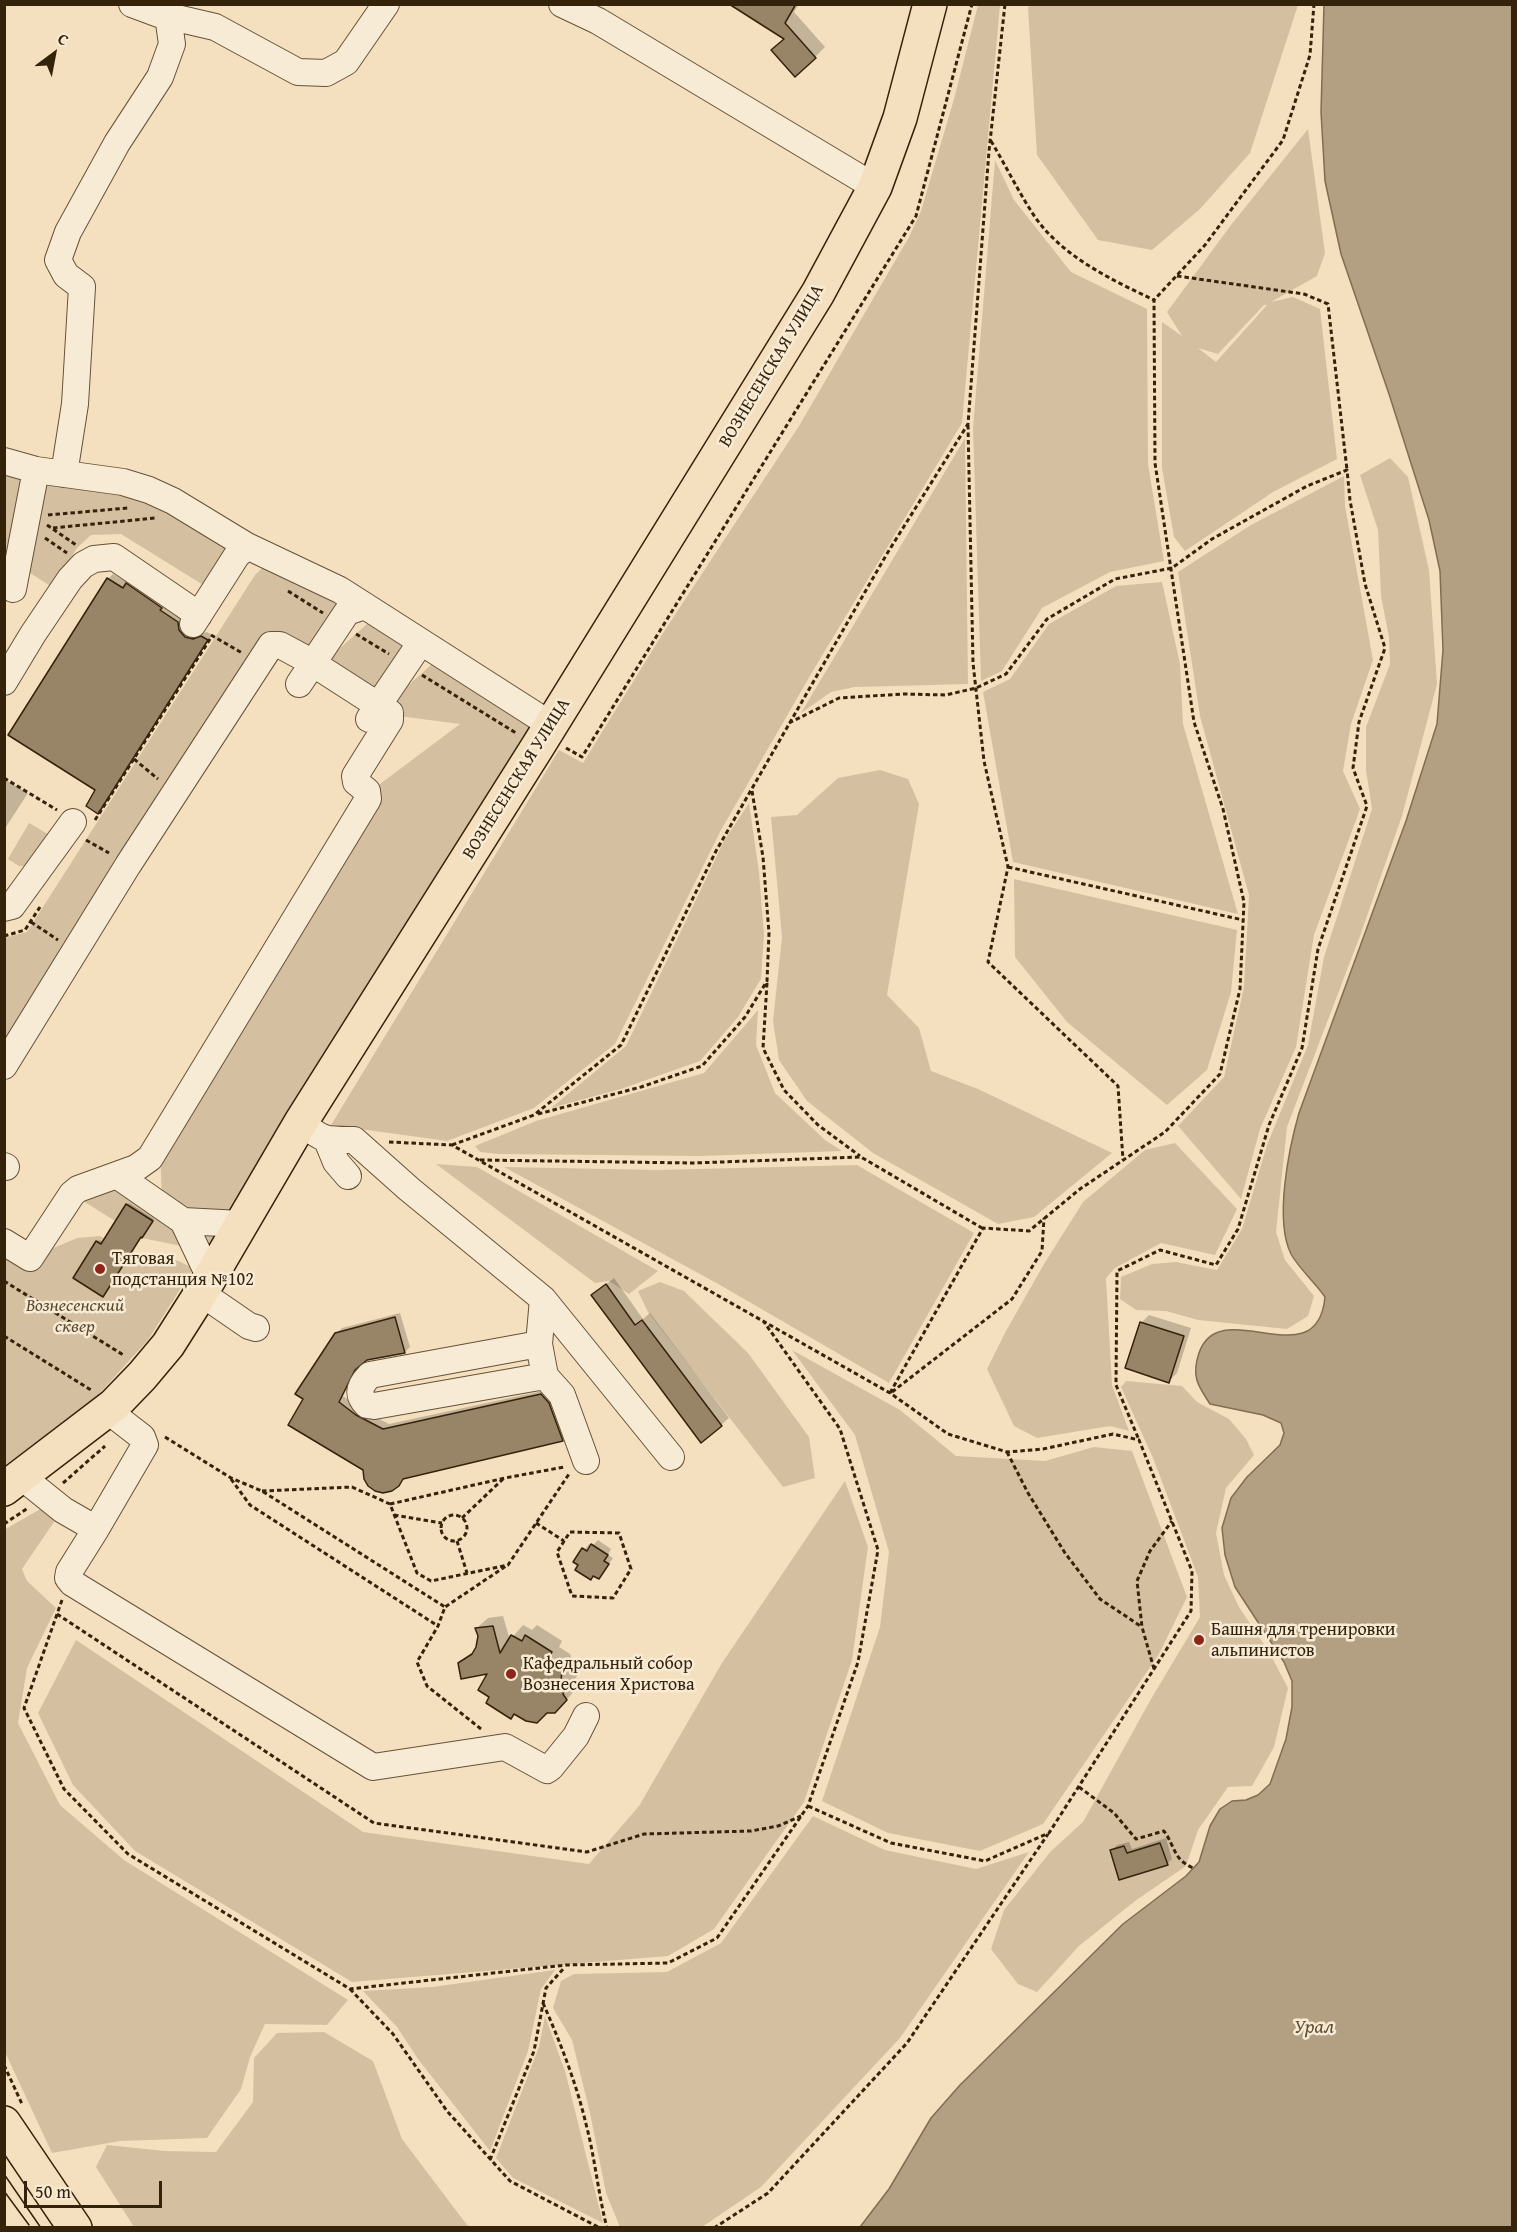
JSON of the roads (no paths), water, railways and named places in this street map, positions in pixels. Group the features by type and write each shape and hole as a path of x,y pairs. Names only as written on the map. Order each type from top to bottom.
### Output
{"main road":[{"name":"ВОЗНЕСЕНСКАЯ УЛИЦА","path":"13,1483 107,1410 142,1376 168,1345 241,1224 314,1131 545,736 818,293 875,187 900,118 930,4"},
{"path":"4,2123 75,2228"}],"lane":[{"path":"132,4 168,16 215,27 298,72 326,73 346,62 386,4"},
{"path":"562,4 598,21 875,187"},
{"path":"64,474 75,404 82,287 66,275 58,260 68,232 117,143 160,77 172,44 168,16"},
{"path":"4,461 36,470 123,482 173,501 247,546 340,590 421,642 545,736"},
{"path":"36,470 28,513 9,586 50,612"},
{"path":"4,682 70,579 83,565 94,559 114,557 196,620 237,555 247,546"},
{"path":"305,673 347,612 365,606"},
{"path":"4,644 33,634"},
{"path":"364,727 421,642"},
{"path":"4,1066 269,648 274,644 280,645 305,673 378,705 390,713 391,718 355,776 356,782 367,791 368,799 150,1158 136,1168 84,1186 72,1194 30,1258 4,1242"},
{"path":"13,909 82,825"},
{"path":"314,1131 354,1140 409,1189 543,1299 671,1457"},
{"path":"314,1131 348,1176"},
{"path":"118,1176 183,1221 241,1224"},
{"path":"183,1221 205,1285 249,1326 256,1328"},
{"path":"543,1299 539,1344 545,1376 562,1395 586,1461"},
{"path":"539,1344 370,1375 361,1384 360,1393 367,1405 374,1406 545,1376"},
{"path":"107,1410 142,1437 145,1445 69,1572 68,1578 72,1583 371,1766 506,1747 546,1770 576,1736 586,1716"},
{"path":"13,1483 96,1529"}],"water":[{"name":"Урал","path":"1324,5 1512,5 1512,2227 860,2227 889,2189 931,2118 960,2085 1123,1924 1186,1876 1199,1862 1210,1826 1220,1809 1232,1801 1246,1800 1258,1795 1270,1784 1286,1739 1292,1707 1292,1681 1284,1662 1235,1587 1225,1555 1222,1528 1231,1498 1247,1477 1280,1445 1284,1433 1281,1423 1263,1415 1210,1404 1197,1380 1197,1361 1199,1353 1210,1336 1226,1330 1287,1335 1305,1332 1318,1321 1325,1297 1295,1260 1286,1240 1283,1204 1291,1145 1299,1113 1406,821 1437,724 1443,650 1440,571 1429,520 1341,254 1325,181 1321,112"}],"tram line":[{"path":"4,2174 41,2228"},
{"path":"4,2191 29,2225"}],"place":[{"name":"Тяговая подстанция №102","path":"100,1269"},
{"name":"Башня для тренировки альпинистов","path":"1199,1640"},
{"name":"Кафедральный собор Вознесения Христова","path":"511,1674"}],"park label":[{"name":"Вознесенский cквер","path":"75,1316"}]}
